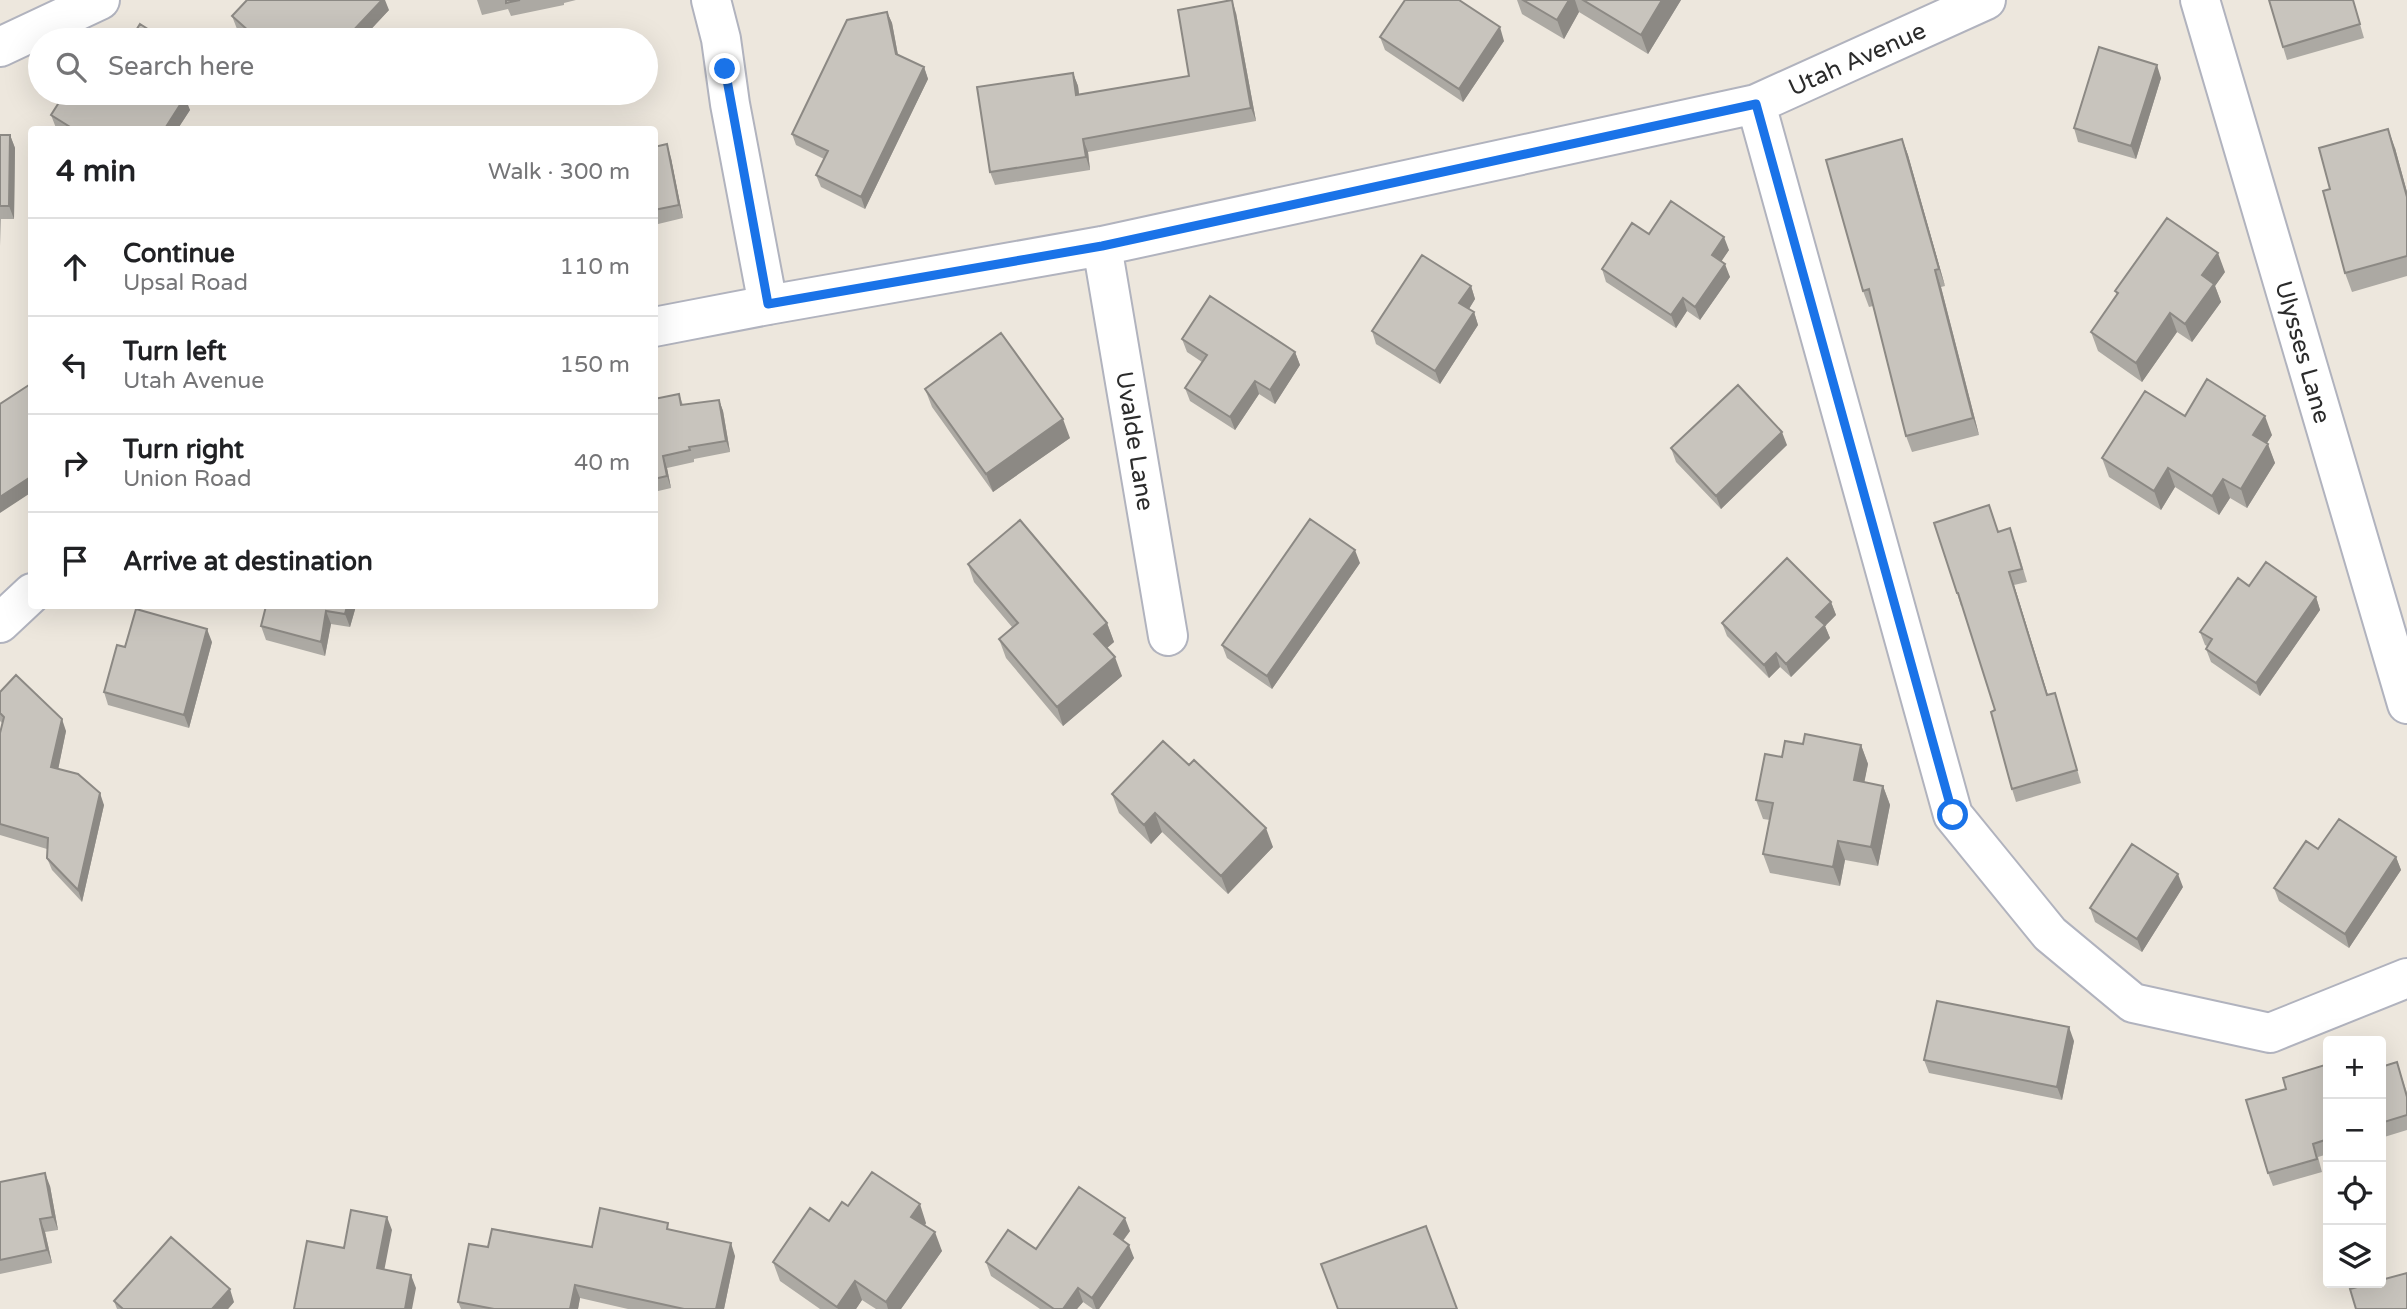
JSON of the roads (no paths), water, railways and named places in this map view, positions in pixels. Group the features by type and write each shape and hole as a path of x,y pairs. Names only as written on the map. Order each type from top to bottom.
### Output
{"street":[{"path":"40,28 100,0"},
{"path":"711,0 721,39 730,104 768,304"},
{"name":"Utah Avenue","path":"658,326 768,304 1102,246 1756,104 1986,0"},
{"name":"Ulysses Lane","path":"2200,0 2407,704"},
{"path":"0,47 28,34"},
{"path":"1756,104 1953,815 2050,934 2133,1003 2270,1033 2407,978"},
{"name":"Uvalde Lane","path":"1102,246 1168,636"},
{"path":"0,623 28,597"}]}
